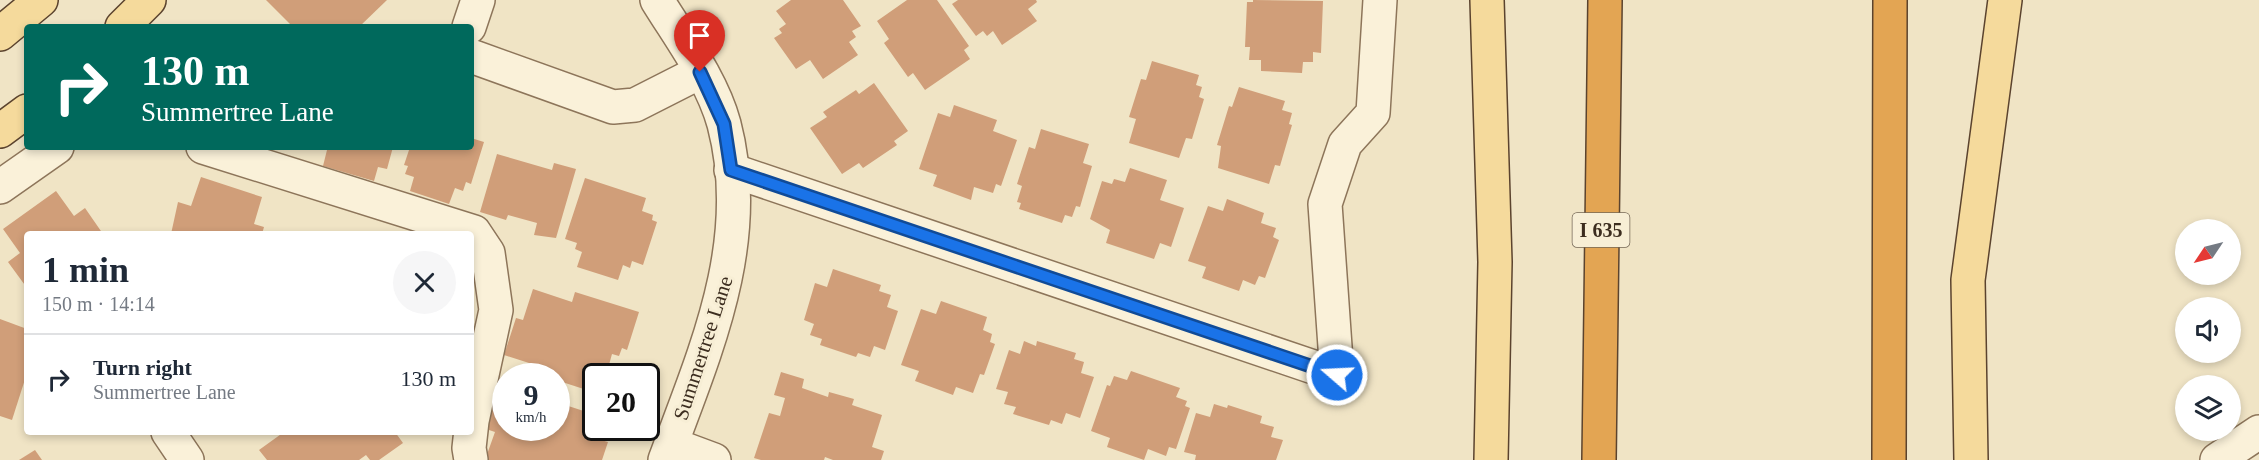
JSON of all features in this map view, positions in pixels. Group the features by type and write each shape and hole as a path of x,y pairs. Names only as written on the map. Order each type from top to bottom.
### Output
{"highway":[{"name":"I 635","path":"1599,460 1605,0"},
{"path":"1889,460 1890,0"}],"main road":[{"path":"125,24 149,0"},
{"path":"1487,0 1495,262 1491,460"},
{"path":"1971,460 1968,280 2005,0"},
{"path":"0,34 35,2"},
{"path":"0,131 24,113"}],"street":[{"path":"470,24 478,0"},
{"name":"Summertree Lane","path":"657,0 700,72 724,124 735,195 729,267 717,320 668,452"},
{"path":"731,170 1337,375 1325,204 1345,144 1373,113 1380,0"},
{"path":"474,57 613,107 635,105 661,94 700,72"},
{"path":"0,187 53,150"},
{"path":"213,150 471,231"},
{"path":"474,232 489,253 496,310 474,412"},
{"path":"2217,460 2259,432"},
{"path":"170,435 187,460"},
{"path":"470,435 471,460"},
{"path":"668,452 714,460"}],"building":[{"path":"266,0 387,0 362,24 290,24"},
{"path":"791,0 843,0 861,26 852,31 856,37 849,42 858,55 823,79 810,60 796,69 774,38 782,33 779,29 786,24 776,11"},
{"path":"907,0 937,0 969,46 964,50 970,59 925,90 913,73 908,77 884,43 889,39 877,21"},
{"path":"958,0 1036,0 1037,2 1028,9 1037,21 1002,45 993,31 987,36 983,31 976,36 952,4"},
{"path":"1253,0 1323,1 1321,53 1313,52 1313,62 1303,62 1302,73 1261,71 1261,60 1249,60 1250,47 1245,47 1247,2 1253,2"},
{"path":"1152,61 1199,75 1196,85 1202,87 1199,97 1204,99 1192,139 1186,138 1179,158 1129,143 1136,119 1129,117 1141,79 1146,80"},
{"path":"874,83 908,131 894,141 897,145 863,168 859,163 842,174 810,128 827,117 823,112 856,90 859,94"},
{"path":"1239,87 1285,101 1282,110 1292,113 1289,124 1292,125 1280,166 1275,165 1269,184 1218,168 1221,146 1217,145 1229,106 1232,107"},
{"path":"954,105 997,120 993,131 1017,140 1001,186 996,184 993,193 974,187 971,200 933,186 937,175 919,169 938,113 950,117"},
{"path":"1041,129 1089,144 1083,163 1092,166 1080,207 1076,206 1072,217 1065,215 1062,223 1019,209 1021,203 1017,202 1022,186 1017,184 1029,147 1035,149"},
{"path":"474,139 484,142 471,184 466,182 463,191 455,188 449,204 410,191 414,177 405,174 408,166 404,165 409,150 474,150"},
{"path":"327,150 392,150 387,169 378,167 374,181 323,166"},
{"path":"497,154 552,170 554,163 576,169 556,238 534,235 537,223 508,215 506,220 480,212"},
{"path":"1130,168 1167,180 1160,200 1184,208 1171,247 1160,243 1154,259 1106,243 1110,230 1090,219 1102,181 1112,184 1114,179 1125,182"},
{"path":"201,177 262,197 254,224 264,227 263,231 172,231 178,202 191,206"},
{"path":"585,178 646,198 642,211 653,215 652,220 657,222 643,265 632,261 630,268 623,265 618,280 577,267 582,252 575,249 577,243 565,239"},
{"path":"56,191 74,216 85,208 101,231 24,231 24,284 8,262 20,253 3,229"},
{"path":"1227,199 1264,213 1261,223 1276,228 1273,237 1279,240 1265,278 1259,276 1255,285 1243,280 1239,291 1202,278 1206,267 1188,261 1208,206 1223,211"},
{"path":"833,269 881,285 879,291 891,295 887,307 898,311 885,350 874,346 870,357 858,353 856,357 820,345 822,339 810,335 814,324 804,320 815,283 827,287"},
{"path":"533,289 572,302 575,292 639,312 627,350 622,348 619,356 612,354 610,363 582,363 582,388 570,385 570,363 529,363 504,355 516,318 523,320"},
{"path":"941,301 987,317 983,330 992,334 990,342 995,344 984,375 980,374 973,393 956,387 953,395 915,381 919,371 901,365 921,309 936,314"},
{"path":"0,319 24,328 24,382 12,420 0,416"},
{"path":"1024,341 1036,346 1037,341 1076,353 1074,359 1084,362 1081,373 1094,377 1080,418 1066,413 1062,424 1051,420 1049,425 1013,414 1016,407 1004,404 1008,392 996,389 1009,350 1020,354"},
{"path":"1131,371 1180,388 1176,397 1187,401 1185,406 1190,408 1176,449 1169,447 1166,456 1148,449 1144,460 1107,447 1110,438 1091,431 1107,385 1110,386 1114,376 1127,380"},
{"path":"781,372 804,379 802,388 828,397 829,392 854,399 852,405 882,415 872,447 884,451 881,460 833,460 825,457 824,460 754,458 769,413 780,416 785,398 774,395"},
{"path":"492,398 492,431 483,428"},
{"path":"1214,404 1227,408 1228,405 1262,416 1260,423 1274,427 1271,437 1283,440 1276,460 1195,460 1196,455 1184,452 1196,413 1210,417"},
{"path":"570,407 582,410 582,441 608,442 602,460 485,460 492,440 570,441"},
{"path":"280,435 397,435 403,443 379,460 370,460 366,455 359,460 267,460 259,450"},
{"path":"35,450 42,460 19,460"}],"route":[{"path":"700,72 709,87 724,124 731,170 1337,375"}]}
